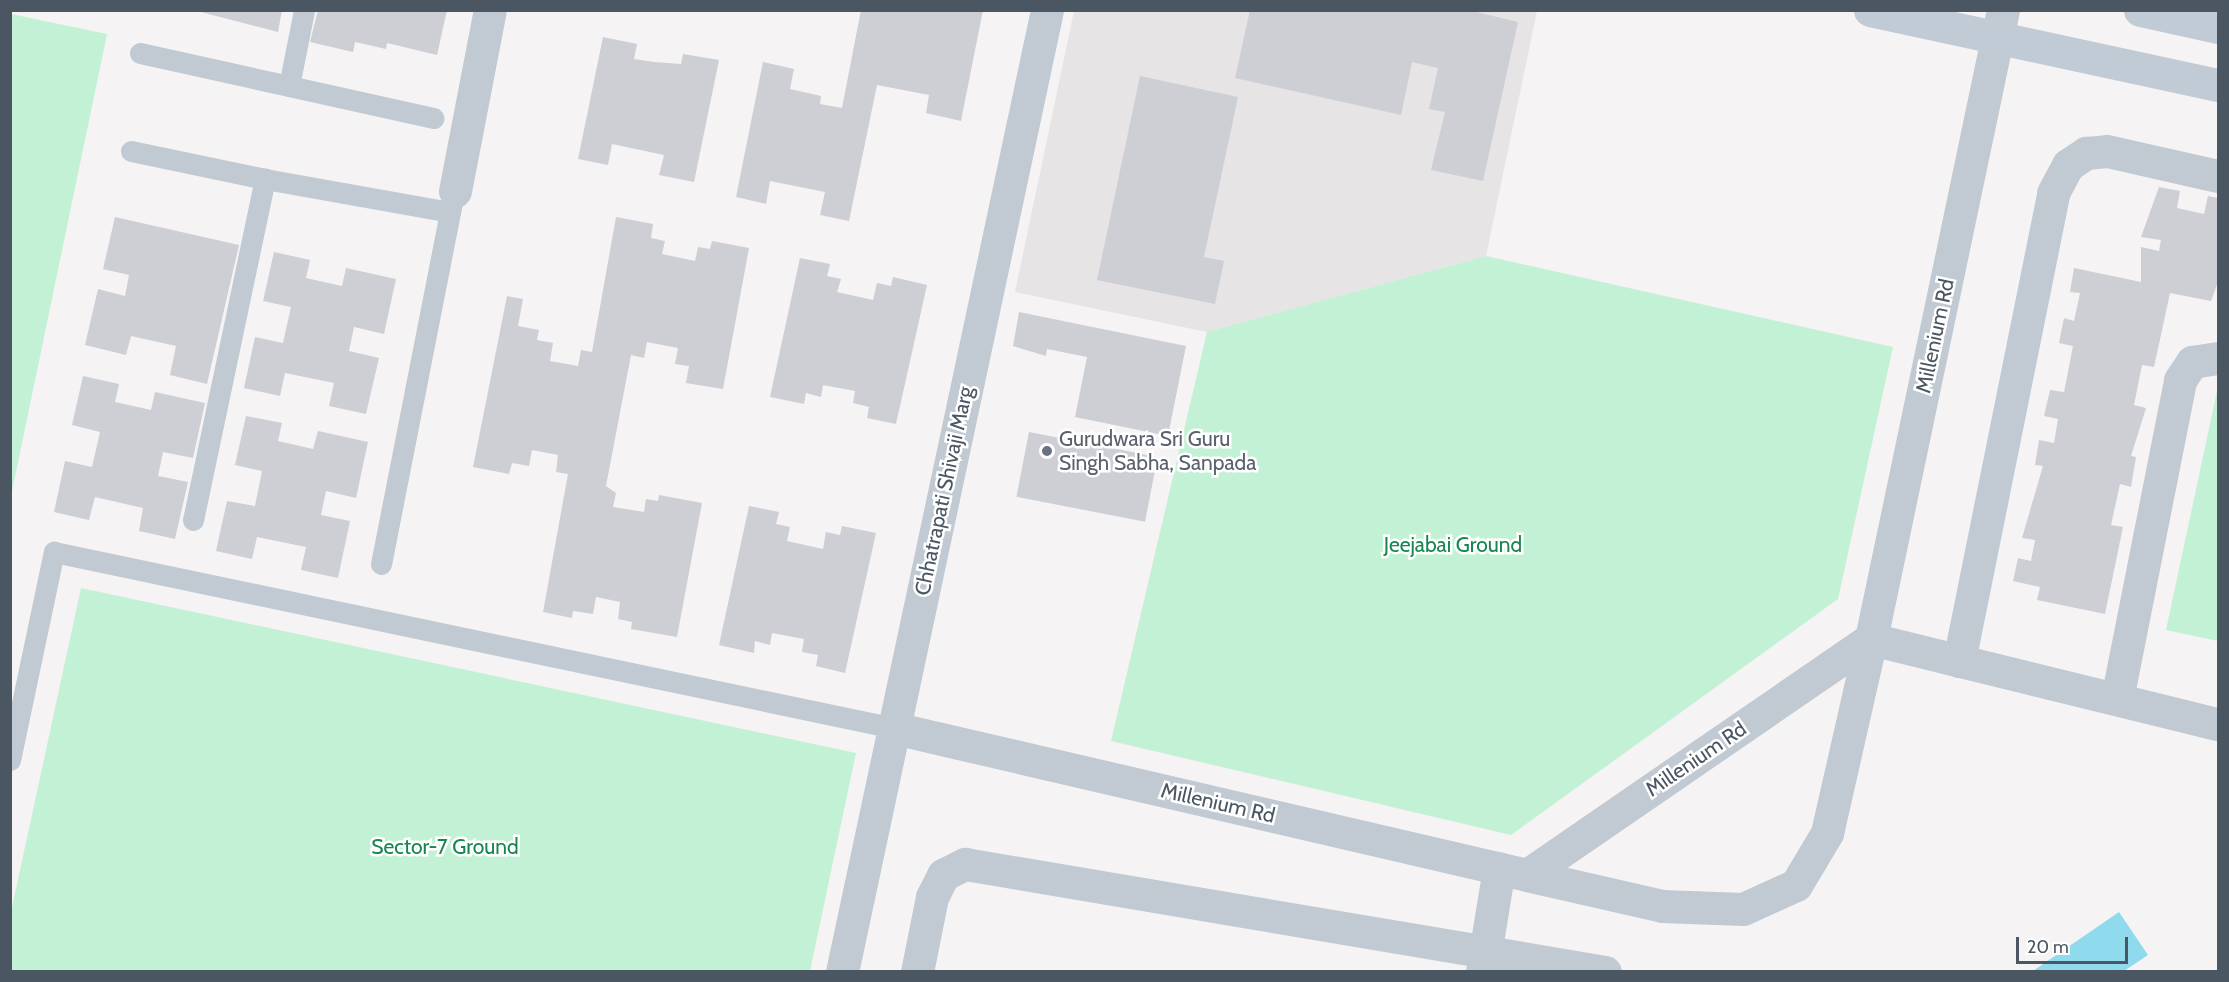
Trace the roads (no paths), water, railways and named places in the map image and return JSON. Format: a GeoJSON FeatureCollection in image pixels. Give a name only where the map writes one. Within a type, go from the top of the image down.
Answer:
{"type":"FeatureCollection","features":[{"type":"Feature","properties":{"kind":"main road"},"geometry":{"type":"LineString","coordinates":[[1870,10],[2000,24],[2218,85]]}},
{"type":"Feature","properties":{"kind":"main road"},"geometry":{"type":"LineString","coordinates":[[2140,10],[2218,27]]}},
{"type":"Feature","properties":{"kind":"street"},"geometry":{"type":"LineString","coordinates":[[453,202],[490,10]]}},
{"type":"Feature","properties":{"kind":"street","name":"Chhatrapati Shivaji Marg"},"geometry":{"type":"LineString","coordinates":[[842,972],[1047,10]]}},
{"type":"Feature","properties":{"kind":"street","name":"Millenium Rd"},"geometry":{"type":"LineString","coordinates":[[894,728],[1513,872],[1871,639],[2000,24]]}},
{"type":"Feature","properties":{"kind":"street"},"geometry":{"type":"LineString","coordinates":[[1959,661],[2053,193],[2068,165],[2086,153],[2107,151],[2218,176]]}},
{"type":"Feature","properties":{"kind":"street"},"geometry":{"type":"LineString","coordinates":[[2117,699],[2180,380],[2192,362],[2218,358]]}},
{"type":"Feature","properties":{"kind":"street"},"geometry":{"type":"LineString","coordinates":[[1483,962],[1513,872],[1662,906],[1743,909],[1796,885],[1827,833],[1871,639],[2218,724]]}},
{"type":"Feature","properties":{"kind":"street"},"geometry":{"type":"LineString","coordinates":[[917,972],[932,897],[943,875],[965,864],[1483,962],[1605,972]]}},
{"type":"Feature","properties":{"kind":"lane"},"geometry":{"type":"LineString","coordinates":[[289,86],[304,10]]}},
{"type":"Feature","properties":{"kind":"lane"},"geometry":{"type":"LineString","coordinates":[[141,53],[433,118]]}},
{"type":"Feature","properties":{"kind":"lane"},"geometry":{"type":"LineString","coordinates":[[131,151],[265,179],[453,202],[381,564]]}},
{"type":"Feature","properties":{"kind":"lane"},"geometry":{"type":"LineString","coordinates":[[193,520],[265,179]]}},
{"type":"Feature","properties":{"kind":"lane"},"geometry":{"type":"LineString","coordinates":[[10,760],[54,552],[894,728]]}},
{"type":"Feature","properties":{"kind":"water"},"geometry":{"type":"Polygon","coordinates":[[[2119,912],[2148,955],[2124,971],[2033,971],[2119,912]]]}},
{"type":"Feature","properties":{"kind":"place","name":"Gurudwara Sri Guru Singh Sabha, Sanpada"},"geometry":{"type":"Point","coordinates":[1047,451]}},
{"type":"Feature","properties":{"kind":"park label","name":"Jeejabai Ground"},"geometry":{"type":"Point","coordinates":[1453,545]}},
{"type":"Feature","properties":{"kind":"park label","name":"Sector-7 Ground"},"geometry":{"type":"Point","coordinates":[445,847]}}]}
